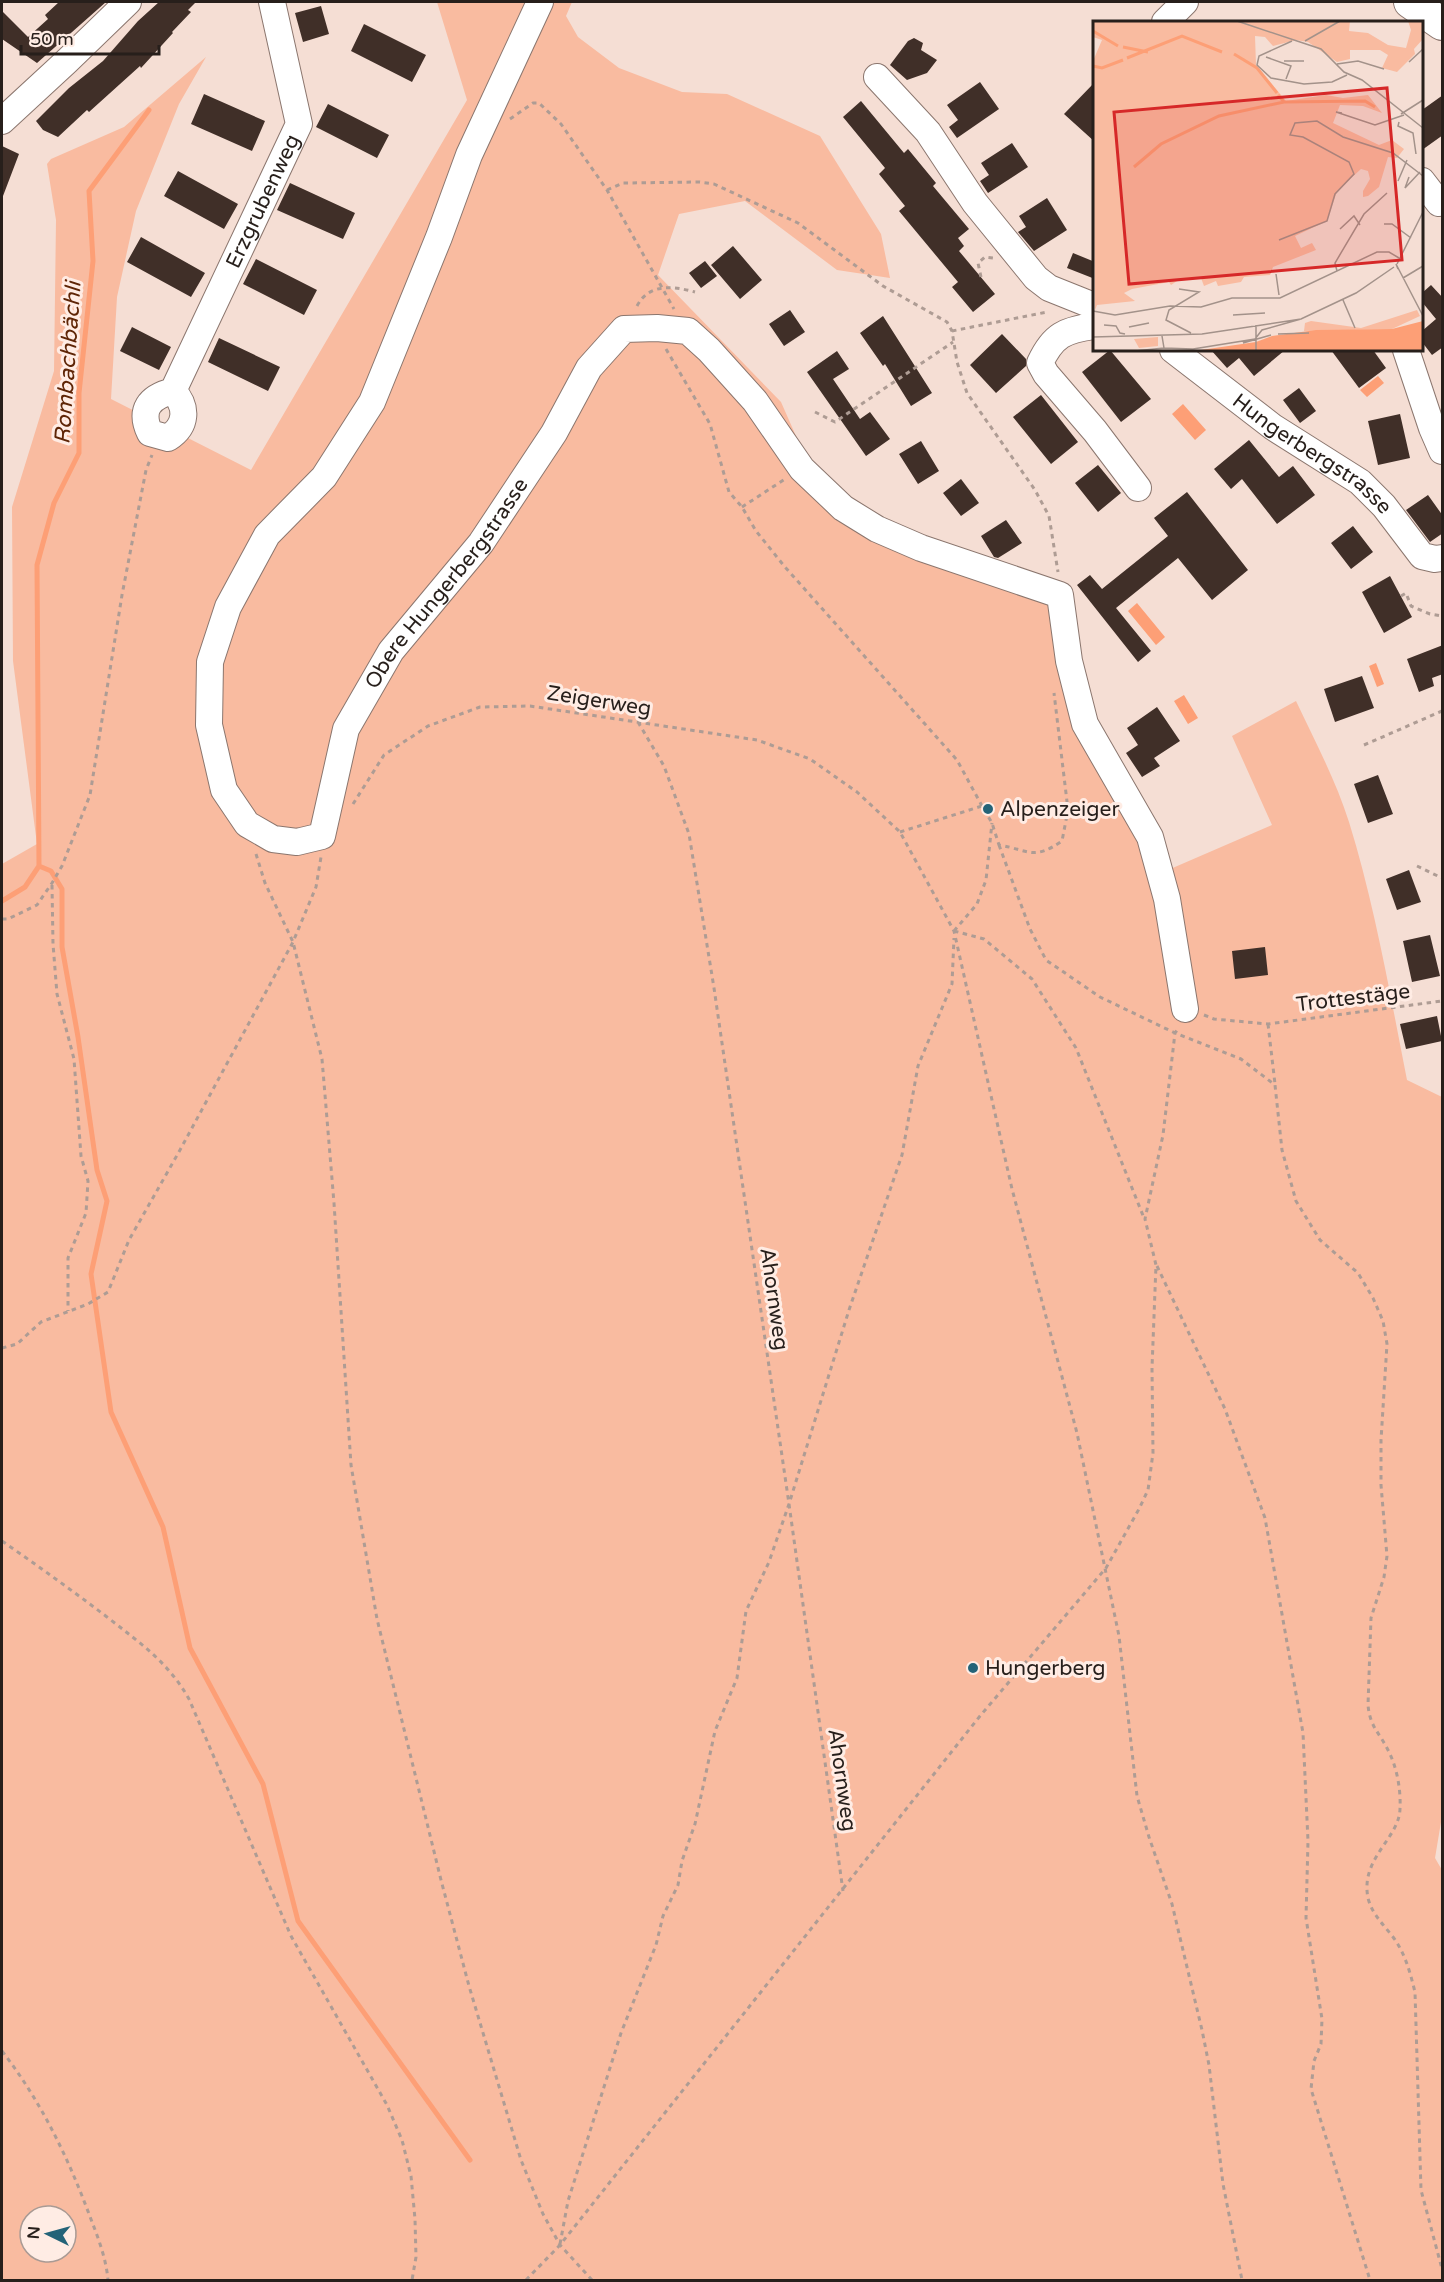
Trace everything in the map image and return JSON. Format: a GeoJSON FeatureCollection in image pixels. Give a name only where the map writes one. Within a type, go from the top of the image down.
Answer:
{"type":"FeatureCollection","features":[{"type":"Feature","properties":{"kind":"street"},"geometry":{"type":"LineString","coordinates":[[2,120],[67,62],[128,2]]}},
{"type":"Feature","properties":{"kind":"street","name":"Erzgrubenweg"},"geometry":{"type":"LineString","coordinates":[[160,437],[168,438],[184,422],[182,406],[173,391],[299,124],[272,2]]}},
{"type":"Feature","properties":{"kind":"street"},"geometry":{"type":"LineString","coordinates":[[322,836],[297,842],[273,838],[247,824],[224,790],[209,725],[210,662],[228,607],[267,535],[324,477],[372,402],[439,237],[469,155],[540,2]]}},
{"type":"Feature","properties":{"kind":"street"},"geometry":{"type":"LineString","coordinates":[[1166,21],[1185,2]]}},
{"type":"Feature","properties":{"kind":"street"},"geometry":{"type":"LineString","coordinates":[[877,77],[928,132],[975,203],[1036,278],[1049,288],[1093,305]]}},
{"type":"Feature","properties":{"kind":"street"},"geometry":{"type":"LineString","coordinates":[[1423,182],[1439,203]]}},
{"type":"Feature","properties":{"kind":"street"},"geometry":{"type":"LineString","coordinates":[[1093,326],[1080,328],[1054,339],[1040,363],[1046,374],[1095,431],[1138,488]]}},
{"type":"Feature","properties":{"kind":"street"},"geometry":{"type":"LineString","coordinates":[[624,329],[657,328],[688,331],[710,350],[755,401],[802,469],[843,508],[877,529],[921,548],[1060,595],[1070,661],[1084,724],[1150,837],[1167,898],[1185,1009]]}},
{"type":"Feature","properties":{"kind":"street","name":"Obere Hungerbergstrasse"},"geometry":{"type":"LineString","coordinates":[[322,836],[346,729],[391,651],[481,543],[554,432],[589,368],[624,329]]}},
{"type":"Feature","properties":{"kind":"street","name":"Hungerbergstrasse"},"geometry":{"type":"LineString","coordinates":[[1174,351],[1273,427],[1360,482],[1384,506],[1422,556],[1435,560],[1443,558]]}},
{"type":"Feature","properties":{"kind":"street"},"geometry":{"type":"LineString","coordinates":[[1406,351],[1432,428],[1443,452]]}},
{"type":"Feature","properties":{"kind":"path"},"geometry":{"type":"LineString","coordinates":[[519,112],[533,103],[539,103],[561,123],[607,190],[649,263],[660,288]]}},
{"type":"Feature","properties":{"kind":"path"},"geometry":{"type":"LineString","coordinates":[[607,190],[622,183],[700,182],[714,184],[798,223],[883,286],[946,322],[952,331],[967,393],[1028,480],[1049,516],[1060,595]]}},
{"type":"Feature","properties":{"kind":"path"},"geometry":{"type":"LineString","coordinates":[[624,329],[643,295],[660,288],[678,287],[695,292]]}},
{"type":"Feature","properties":{"kind":"path"},"geometry":{"type":"LineString","coordinates":[[952,331],[1047,312]]}},
{"type":"Feature","properties":{"kind":"path"},"geometry":{"type":"LineString","coordinates":[[657,328],[662,342],[710,424],[729,492],[756,531],[785,567],[957,760],[992,823],[1030,929],[1046,960],[1100,997],[1175,1033],[1241,1059],[1275,1085]]}},
{"type":"Feature","properties":{"kind":"path"},"geometry":{"type":"LineString","coordinates":[[815,412],[835,422],[953,342]]}},
{"type":"Feature","properties":{"kind":"path"},"geometry":{"type":"LineString","coordinates":[[2,919],[8,920],[37,905],[62,866],[90,795],[122,595],[146,470],[160,437]]}},
{"type":"Feature","properties":{"kind":"path"},"geometry":{"type":"LineString","coordinates":[[741,507],[802,469]]}},
{"type":"Feature","properties":{"kind":"path"},"geometry":{"type":"LineString","coordinates":[[1401,596],[1406,593],[1411,606],[1430,614],[1443,616]]}},
{"type":"Feature","properties":{"kind":"path"},"geometry":{"type":"LineString","coordinates":[[999,845],[1036,854],[1050,850],[1062,841],[1068,810],[1053,696],[1059,668],[1070,661]]}},
{"type":"Feature","properties":{"kind":"path","name":"Zeigerweg"},"geometry":{"type":"LineString","coordinates":[[351,806],[384,755],[428,726],[480,708],[530,706],[757,740],[810,759],[857,792],[900,832],[954,931]]}},
{"type":"Feature","properties":{"kind":"path"},"geometry":{"type":"LineString","coordinates":[[1364,745],[1443,711]]}},
{"type":"Feature","properties":{"kind":"path","name":"Ahornweg"},"geometry":{"type":"LineString","coordinates":[[638,722],[664,766],[689,834],[789,1504],[843,1891]]}},
{"type":"Feature","properties":{"kind":"path"},"geometry":{"type":"LineString","coordinates":[[900,832],[982,806]]}},
{"type":"Feature","properties":{"kind":"path"},"geometry":{"type":"LineString","coordinates":[[560,2245],[571,2191],[621,2033],[656,1945],[663,1916],[678,1885],[682,1861],[695,1824],[715,1731],[737,1678],[746,1611],[769,1562],[789,1504],[849,1310],[902,1155],[918,1066],[952,984],[954,931],[976,904],[986,880],[992,823]]}},
{"type":"Feature","properties":{"kind":"path"},"geometry":{"type":"LineString","coordinates":[[247,824],[265,883],[293,942],[322,1059],[351,1465],[377,1619],[469,1986],[521,2160],[543,2214],[560,2245],[592,2280]]}},
{"type":"Feature","properties":{"kind":"path"},"geometry":{"type":"LineString","coordinates":[[2,1348],[17,1344],[41,1322],[88,1304],[108,1292],[129,1240],[293,942],[316,887],[321,864],[322,836]]}},
{"type":"Feature","properties":{"kind":"path"},"geometry":{"type":"LineString","coordinates":[[1417,866],[1443,878]]}},
{"type":"Feature","properties":{"kind":"path"},"geometry":{"type":"LineString","coordinates":[[53,882],[53,944],[57,994],[74,1059],[81,1156],[88,1181],[86,1213],[68,1258],[68,1311]]}},
{"type":"Feature","properties":{"kind":"path"},"geometry":{"type":"LineString","coordinates":[[954,931],[984,939],[1032,979],[1076,1048],[1145,1220],[1156,1265],[1225,1409],[1265,1518],[1303,1733],[1308,1841],[1306,1918],[1322,2019],[1322,2044],[1314,2061],[1311,2089],[1370,2280]]}},
{"type":"Feature","properties":{"kind":"path"},"geometry":{"type":"LineString","coordinates":[[954,931],[1012,1189],[1077,1433],[1106,1568],[1119,1636],[1137,1796],[1172,1904],[1202,2030],[1209,2065],[1223,2184],[1242,2280]]}},
{"type":"Feature","properties":{"kind":"path","name":"Trottestäge"},"geometry":{"type":"LineString","coordinates":[[1185,1009],[1214,1019],[1268,1024],[1443,1001]]}},
{"type":"Feature","properties":{"kind":"path"},"geometry":{"type":"LineString","coordinates":[[1268,1024],[1282,1150],[1296,1201],[1320,1240],[1358,1273],[1383,1321],[1387,1344],[1381,1440],[1381,1485],[1387,1556],[1384,1577],[1371,1618],[1368,1705],[1369,1719],[1389,1751],[1399,1783],[1400,1811],[1395,1827],[1377,1852],[1367,1879],[1368,1898],[1376,1917],[1393,1937],[1407,1962],[1415,1992],[1421,2190],[1443,2269]]}},
{"type":"Feature","properties":{"kind":"path"},"geometry":{"type":"LineString","coordinates":[[1145,1220],[1163,1135],[1175,1033]]}},
{"type":"Feature","properties":{"kind":"path"},"geometry":{"type":"LineString","coordinates":[[526,2280],[560,2245],[980,1716],[1106,1568],[1148,1491],[1152,1473],[1156,1265]]}},
{"type":"Feature","properties":{"kind":"path"},"geometry":{"type":"LineString","coordinates":[[2,1541],[63,1583],[162,1661],[178,1679],[189,1699],[291,1936],[387,2106],[402,2140],[411,2176],[415,2220],[416,2257],[412,2280]]}},
{"type":"Feature","properties":{"kind":"path"},"geometry":{"type":"LineString","coordinates":[[2,2051],[20,2074],[72,2168],[102,2248],[108,2280]]}},
{"type":"Feature","properties":{"kind":"shaded area"},"geometry":{"type":"Polygon","coordinates":[[[437,2],[572,2],[566,16],[578,37],[619,68],[682,92],[727,94],[820,136],[881,234],[890,278],[837,270],[745,201],[679,214],[658,275],[781,402],[818,486],[843,508],[1060,595],[1069,661],[1168,870],[1272,825],[1232,736],[1296,701],[1332,776],[1349,822],[1367,886],[1407,1080],[1442,1097],[1442,1816],[1435,1858],[1442,1870],[1442,2280],[2,2280],[2,864],[37,844],[13,661],[12,507],[54,371],[56,220],[47,164],[51,159],[124,127],[206,57],[179,104],[136,211],[117,297],[111,399],[251,470],[467,100],[437,2]]]}},
{"type":"Feature","properties":{"kind":"shaded area"},"geometry":{"type":"Polygon","coordinates":[[[1378,376],[1384,383],[1367,397],[1360,390],[1378,376]]]}},
{"type":"Feature","properties":{"kind":"shaded area"},"geometry":{"type":"Polygon","coordinates":[[[1183,404],[1206,430],[1195,440],[1172,414],[1183,404]]]}},
{"type":"Feature","properties":{"kind":"shaded area"},"geometry":{"type":"Polygon","coordinates":[[[1137,603],[1165,637],[1156,645],[1128,611],[1137,603]]]}},
{"type":"Feature","properties":{"kind":"shaded area"},"geometry":{"type":"Polygon","coordinates":[[[1376,663],[1384,684],[1377,687],[1369,666],[1376,663]]]}},
{"type":"Feature","properties":{"kind":"shaded area"},"geometry":{"type":"Polygon","coordinates":[[[1184,695],[1198,718],[1188,724],[1174,701],[1184,695]]]}},
{"type":"Feature","properties":{"kind":"building"},"geometry":{"type":"Polygon","coordinates":[[[59,2],[106,2],[37,63],[2,39],[2,11],[28,37],[48,19],[45,15],[59,2]]]}},
{"type":"Feature","properties":{"kind":"building"},"geometry":{"type":"Polygon","coordinates":[[[159,2],[196,2],[188,10],[191,12],[141,68],[140,66],[89,112],[87,110],[58,137],[43,130],[36,121],[69,88],[103,61],[138,21],[159,2]]]}},
{"type":"Feature","properties":{"kind":"building"},"geometry":{"type":"Polygon","coordinates":[[[321,6],[329,34],[303,42],[295,13],[321,6]]]}},
{"type":"Feature","properties":{"kind":"building"},"geometry":{"type":"Polygon","coordinates":[[[364,24],[426,55],[412,82],[351,51],[364,24]]]}},
{"type":"Feature","properties":{"kind":"building"},"geometry":{"type":"Polygon","coordinates":[[[914,38],[923,43],[921,50],[937,60],[927,73],[907,80],[890,65],[908,41],[914,38]]]}},
{"type":"Feature","properties":{"kind":"building"},"geometry":{"type":"Polygon","coordinates":[[[980,82],[999,109],[957,138],[949,127],[958,120],[947,105],[980,82]]]}},
{"type":"Feature","properties":{"kind":"building"},"geometry":{"type":"Polygon","coordinates":[[[1093,84],[1093,140],[1064,114],[1093,84]]]}},
{"type":"Feature","properties":{"kind":"building"},"geometry":{"type":"Polygon","coordinates":[[[204,94],[265,121],[252,151],[191,124],[204,94]]]}},
{"type":"Feature","properties":{"kind":"building"},"geometry":{"type":"Polygon","coordinates":[[[1443,95],[1443,135],[1423,149],[1423,109],[1443,95]]]}},
{"type":"Feature","properties":{"kind":"building"},"geometry":{"type":"Polygon","coordinates":[[[861,101],[904,153],[908,149],[936,183],[933,186],[969,229],[958,238],[964,246],[959,251],[995,294],[973,312],[952,287],[958,282],[899,211],[905,206],[879,174],[885,168],[843,117],[861,101]]]}},
{"type":"Feature","properties":{"kind":"building"},"geometry":{"type":"Polygon","coordinates":[[[328,104],[389,135],[377,158],[316,127],[328,104]]]}},
{"type":"Feature","properties":{"kind":"building"},"geometry":{"type":"Polygon","coordinates":[[[1012,143],[1028,167],[988,193],[980,181],[989,175],[981,163],[1012,143]]]}},
{"type":"Feature","properties":{"kind":"building"},"geometry":{"type":"Polygon","coordinates":[[[2,146],[19,154],[3,196],[2,195],[2,146]]]}},
{"type":"Feature","properties":{"kind":"building"},"geometry":{"type":"Polygon","coordinates":[[[178,171],[238,204],[224,229],[164,196],[178,171]]]}},
{"type":"Feature","properties":{"kind":"building"},"geometry":{"type":"Polygon","coordinates":[[[290,183],[355,213],[343,239],[277,210],[290,183]]]}},
{"type":"Feature","properties":{"kind":"building"},"geometry":{"type":"Polygon","coordinates":[[[1047,198],[1067,230],[1034,251],[1018,232],[1026,227],[1019,216],[1047,198]]]}},
{"type":"Feature","properties":{"kind":"building"},"geometry":{"type":"Polygon","coordinates":[[[141,237],[205,273],[191,297],[127,262],[141,237]]]}},
{"type":"Feature","properties":{"kind":"building"},"geometry":{"type":"Polygon","coordinates":[[[733,246],[762,280],[740,299],[711,265],[733,246]]]}},
{"type":"Feature","properties":{"kind":"building"},"geometry":{"type":"Polygon","coordinates":[[[1073,253],[1093,261],[1093,278],[1067,268],[1073,253]]]}},
{"type":"Feature","properties":{"kind":"building"},"geometry":{"type":"Polygon","coordinates":[[[256,259],[317,290],[304,315],[243,284],[256,259]]]}},
{"type":"Feature","properties":{"kind":"building"},"geometry":{"type":"Polygon","coordinates":[[[705,261],[717,276],[701,288],[689,273],[705,261]]]}},
{"type":"Feature","properties":{"kind":"building"},"geometry":{"type":"Polygon","coordinates":[[[1431,285],[1443,298],[1443,347],[1432,355],[1423,343],[1423,330],[1436,319],[1423,303],[1423,292],[1431,285]]]}},
{"type":"Feature","properties":{"kind":"building"},"geometry":{"type":"Polygon","coordinates":[[[790,310],[805,332],[784,346],[769,324],[790,310]]]}},
{"type":"Feature","properties":{"kind":"building"},"geometry":{"type":"Polygon","coordinates":[[[883,316],[932,393],[911,406],[885,364],[883,366],[860,333],[883,316]]]}},
{"type":"Feature","properties":{"kind":"building"},"geometry":{"type":"Polygon","coordinates":[[[132,327],[171,347],[159,370],[120,351],[132,327]]]}},
{"type":"Feature","properties":{"kind":"building"},"geometry":{"type":"Polygon","coordinates":[[[1002,334],[1026,359],[1026,366],[996,393],[970,365],[1002,334]]]}},
{"type":"Feature","properties":{"kind":"building"},"geometry":{"type":"Polygon","coordinates":[[[219,338],[280,367],[268,391],[208,362],[219,338]]]}},
{"type":"Feature","properties":{"kind":"building"},"geometry":{"type":"Polygon","coordinates":[[[837,351],[849,369],[833,379],[860,419],[870,412],[890,439],[866,456],[807,372],[837,351]]]}},
{"type":"Feature","properties":{"kind":"building"},"geometry":{"type":"Polygon","coordinates":[[[1111,351],[1151,399],[1121,422],[1082,372],[1111,351]]]}},
{"type":"Feature","properties":{"kind":"building"},"geometry":{"type":"Polygon","coordinates":[[[1212,351],[1284,351],[1254,376],[1239,358],[1227,368],[1212,351]]]}},
{"type":"Feature","properties":{"kind":"building"},"geometry":{"type":"Polygon","coordinates":[[[1332,351],[1374,351],[1386,368],[1359,388],[1332,351]]]}},
{"type":"Feature","properties":{"kind":"building"},"geometry":{"type":"Polygon","coordinates":[[[1299,388],[1316,411],[1300,423],[1283,400],[1299,388]]]}},
{"type":"Feature","properties":{"kind":"building"},"geometry":{"type":"Polygon","coordinates":[[[1041,395],[1078,442],[1051,464],[1013,417],[1041,395]]]}},
{"type":"Feature","properties":{"kind":"building"},"geometry":{"type":"Polygon","coordinates":[[[1400,414],[1410,458],[1378,465],[1368,421],[1400,414]]]}},
{"type":"Feature","properties":{"kind":"building"},"geometry":{"type":"Polygon","coordinates":[[[1249,440],[1279,477],[1293,466],[1315,495],[1277,524],[1242,479],[1231,489],[1214,469],[1249,440]]]}},
{"type":"Feature","properties":{"kind":"building"},"geometry":{"type":"Polygon","coordinates":[[[921,441],[939,471],[918,484],[899,454],[921,441]]]}},
{"type":"Feature","properties":{"kind":"building"},"geometry":{"type":"Polygon","coordinates":[[[1098,465],[1121,493],[1098,512],[1075,483],[1098,465]]]}},
{"type":"Feature","properties":{"kind":"building"},"geometry":{"type":"Polygon","coordinates":[[[961,479],[979,503],[961,516],[943,493],[961,479]]]}},
{"type":"Feature","properties":{"kind":"building"},"geometry":{"type":"Polygon","coordinates":[[[1187,492],[1248,570],[1212,600],[1178,558],[1116,608],[1151,651],[1138,662],[1077,585],[1090,575],[1102,589],[1168,536],[1154,518],[1187,492]]]}},
{"type":"Feature","properties":{"kind":"building"},"geometry":{"type":"Polygon","coordinates":[[[1428,495],[1443,516],[1443,533],[1430,542],[1406,510],[1428,495]]]}},
{"type":"Feature","properties":{"kind":"building"},"geometry":{"type":"Polygon","coordinates":[[[1006,520],[1022,543],[998,558],[994,557],[981,536],[1006,520]]]}},
{"type":"Feature","properties":{"kind":"building"},"geometry":{"type":"Polygon","coordinates":[[[1353,526],[1373,552],[1351,569],[1331,543],[1353,526]]]}},
{"type":"Feature","properties":{"kind":"building"},"geometry":{"type":"Polygon","coordinates":[[[1390,576],[1412,617],[1384,633],[1362,592],[1390,576]]]}},
{"type":"Feature","properties":{"kind":"building"},"geometry":{"type":"Polygon","coordinates":[[[1443,645],[1443,674],[1432,678],[1434,686],[1419,692],[1407,659],[1443,645]]]}},
{"type":"Feature","properties":{"kind":"building"},"geometry":{"type":"Polygon","coordinates":[[[1362,676],[1374,708],[1335,722],[1324,689],[1362,676]]]}},
{"type":"Feature","properties":{"kind":"building"},"geometry":{"type":"Polygon","coordinates":[[[1157,707],[1180,741],[1154,758],[1160,766],[1142,777],[1126,753],[1138,745],[1127,728],[1157,707]]]}},
{"type":"Feature","properties":{"kind":"building"},"geometry":{"type":"Polygon","coordinates":[[[1378,775],[1393,814],[1368,823],[1354,784],[1378,775]]]}},
{"type":"Feature","properties":{"kind":"building"},"geometry":{"type":"Polygon","coordinates":[[[1409,870],[1421,902],[1397,910],[1386,879],[1409,870]]]}},
{"type":"Feature","properties":{"kind":"building"},"geometry":{"type":"Polygon","coordinates":[[[1430,935],[1440,976],[1412,982],[1403,941],[1430,935]]]}},
{"type":"Feature","properties":{"kind":"building"},"geometry":{"type":"Polygon","coordinates":[[[1265,947],[1268,975],[1235,979],[1232,951],[1265,947]]]}},
{"type":"Feature","properties":{"kind":"building"},"geometry":{"type":"Polygon","coordinates":[[[1437,1016],[1442,1041],[1406,1049],[1400,1024],[1437,1016]]]}},
{"type":"Feature","properties":{"kind":"waterway","name":"Rombachbächli"},"geometry":{"type":"LineString","coordinates":[[2,901],[25,887],[39,866],[37,565],[54,503],[79,453],[79,393],[93,261],[89,191],[149,110]]}},
{"type":"Feature","properties":{"kind":"waterway"},"geometry":{"type":"LineString","coordinates":[[39,866],[51,871],[62,889],[62,947],[78,1037],[97,1170],[107,1201],[91,1274],[111,1412],[163,1527],[190,1648],[263,1784],[298,1921],[470,2160]]}},
{"type":"Feature","properties":{"kind":"place","name":"Alpenzeiger"},"geometry":{"type":"Point","coordinates":[988,809]}},
{"type":"Feature","properties":{"kind":"place","name":"Hungerberg"},"geometry":{"type":"Point","coordinates":[973,1668]}}]}
